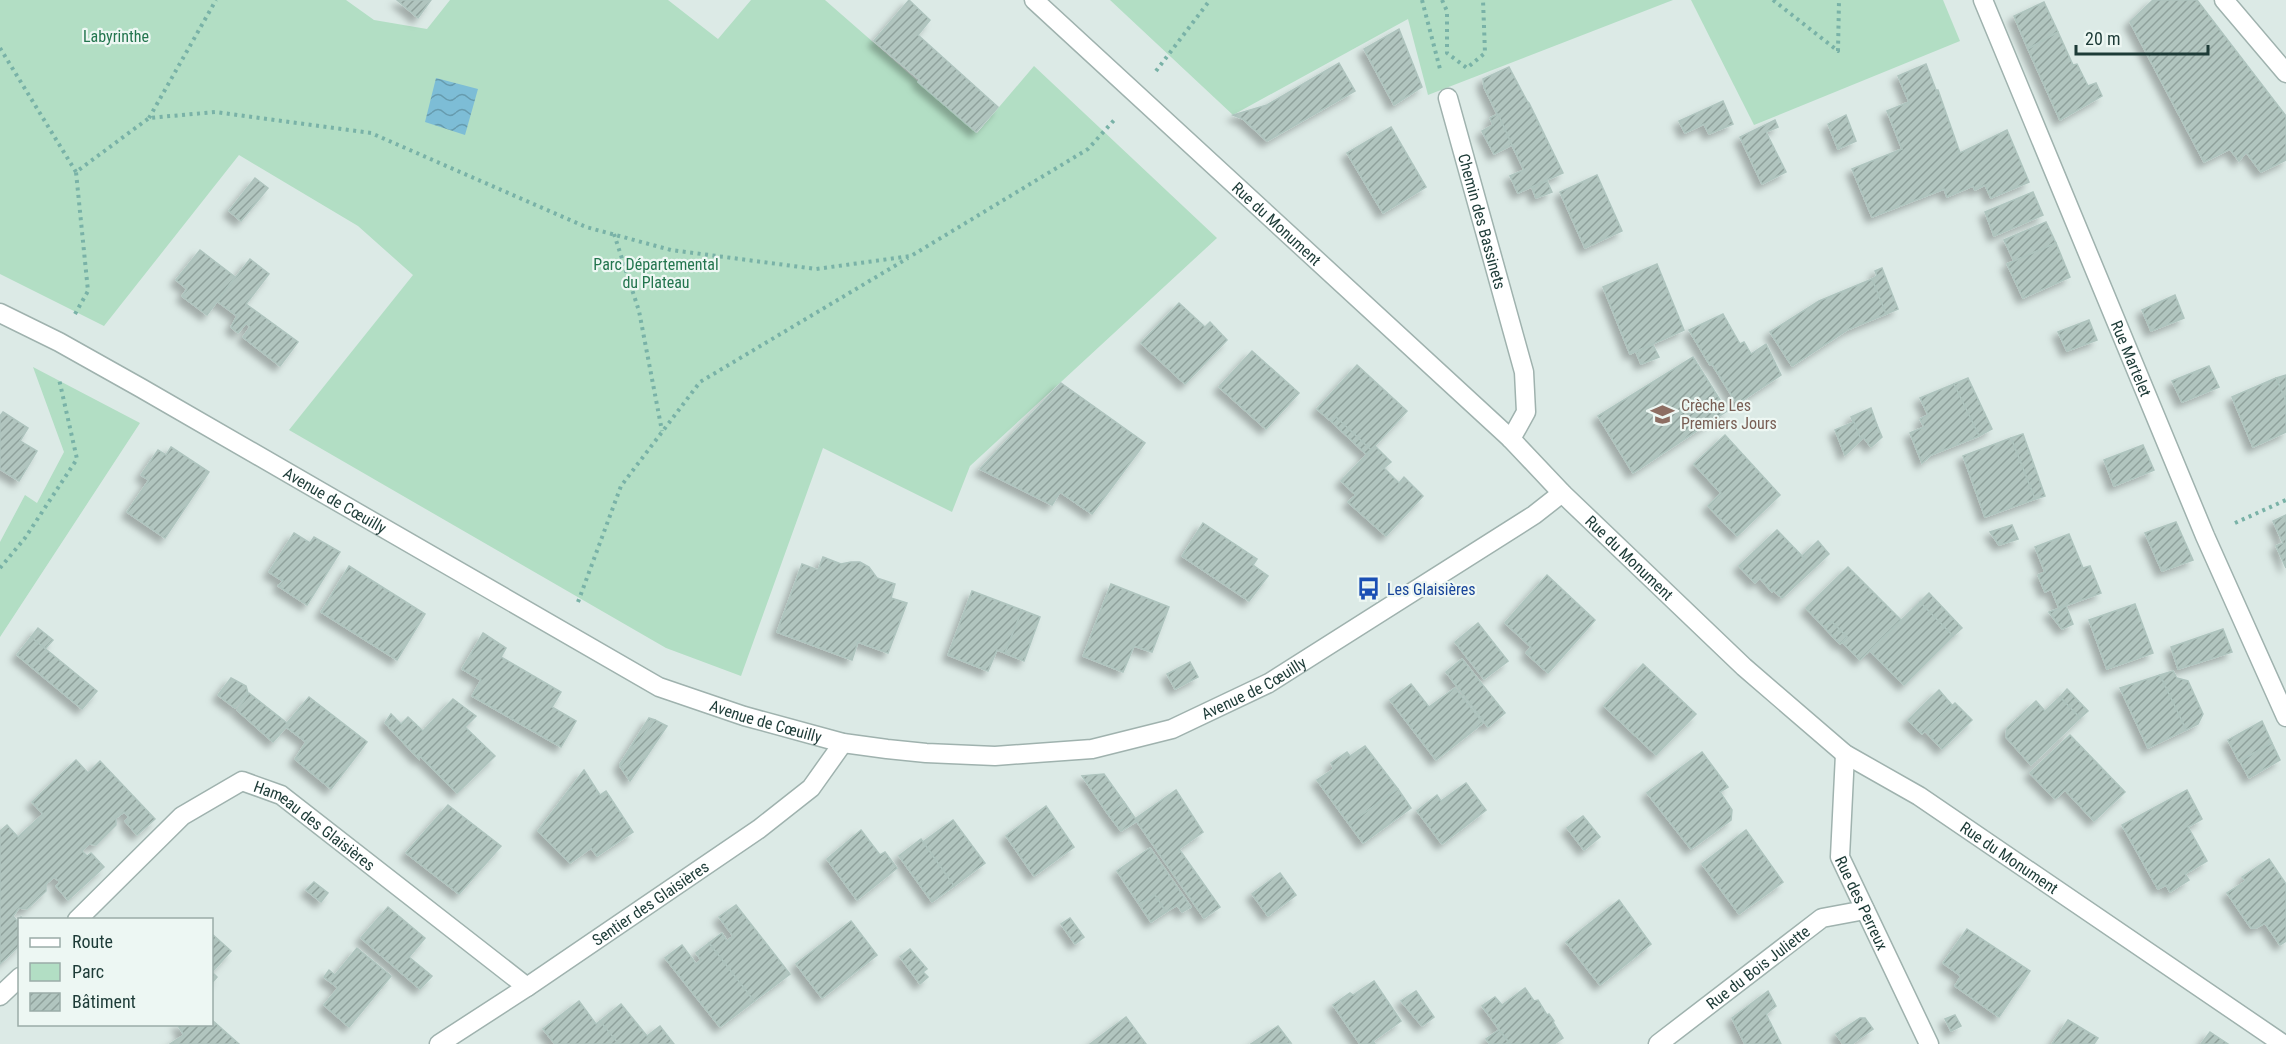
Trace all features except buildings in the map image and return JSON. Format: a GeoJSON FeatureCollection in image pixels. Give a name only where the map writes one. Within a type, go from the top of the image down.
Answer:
{"type":"FeatureCollection","features":[{"type":"Feature","properties":{"kind":"street","name":"Rue du Monument"},"geometry":{"type":"LineString","coordinates":[[1034,0],[1511,439],[1562,493],[1744,667],[1845,754],[1919,796],[2283,1044]]}},
{"type":"Feature","properties":{"kind":"street","name":"Rue Martelet"},"geometry":{"type":"LineString","coordinates":[[1983,0],[2205,536],[2286,717]]}},
{"type":"Feature","properties":{"kind":"street"},"geometry":{"type":"LineString","coordinates":[[2224,0],[2286,73]]}},
{"type":"Feature","properties":{"kind":"street","name":"Chemin des Bassinets"},"geometry":{"type":"LineString","coordinates":[[1448,98],[1524,372],[1526,411],[1511,439]]}},
{"type":"Feature","properties":{"kind":"street","name":"Avenue de Cœuilly"},"geometry":{"type":"LineString","coordinates":[[0,313],[59,342],[130,382],[659,687],[744,716],[843,742],[926,753],[995,756],[1092,749],[1172,729],[1269,683],[1534,514],[1562,493]]}},
{"type":"Feature","properties":{"kind":"street","name":"Sentier des Glaisières"},"geometry":{"type":"LineString","coordinates":[[439,1044],[528,987],[759,829],[811,788],[843,742]]}},
{"type":"Feature","properties":{"kind":"street","name":"Rue des Perreux"},"geometry":{"type":"LineString","coordinates":[[1845,754],[1840,857],[1929,1044]]}},
{"type":"Feature","properties":{"kind":"street","name":"Hameau des Glaisières"},"geometry":{"type":"LineString","coordinates":[[79,918],[182,816],[242,781],[281,795],[528,987]]}},
{"type":"Feature","properties":{"kind":"street","name":"Rue du Bois Juliette"},"geometry":{"type":"LineString","coordinates":[[1658,1044],[1822,918],[1865,910]]}},
{"type":"Feature","properties":{"kind":"street"},"geometry":{"type":"LineString","coordinates":[[0,996],[18,979]]}},
{"type":"Feature","properties":{"kind":"path"},"geometry":{"type":"LineString","coordinates":[[76,172],[149,118],[215,0]]}},
{"type":"Feature","properties":{"kind":"path"},"geometry":{"type":"LineString","coordinates":[[567,632],[621,486],[700,382],[1088,149],[1137,95],[1210,0]]}},
{"type":"Feature","properties":{"kind":"path"},"geometry":{"type":"LineString","coordinates":[[1422,0],[1448,98]]}},
{"type":"Feature","properties":{"kind":"path"},"geometry":{"type":"LineString","coordinates":[[1442,0],[1447,11],[1447,53],[1467,68],[1485,53],[1483,0]]}},
{"type":"Feature","properties":{"kind":"path"},"geometry":{"type":"LineString","coordinates":[[1773,0],[1838,51],[1839,0]]}},
{"type":"Feature","properties":{"kind":"path"},"geometry":{"type":"LineString","coordinates":[[0,48],[76,172],[88,291],[74,315]]}},
{"type":"Feature","properties":{"kind":"path"},"geometry":{"type":"LineString","coordinates":[[149,118],[215,112],[371,133],[586,227],[671,250],[816,269],[911,256]]}},
{"type":"Feature","properties":{"kind":"path"},"geometry":{"type":"LineString","coordinates":[[614,234],[639,311],[662,432]]}},
{"type":"Feature","properties":{"kind":"path"},"geometry":{"type":"LineString","coordinates":[[0,568],[25,538],[77,459],[58,374]]}},
{"type":"Feature","properties":{"kind":"path"},"geometry":{"type":"LineString","coordinates":[[2233,524],[2286,500]]}},
{"type":"Feature","properties":{"kind":"green space","name":"Parc Départemental du Plateau"},"geometry":{"type":"Polygon","coordinates":[[[0,0],[346,0],[374,20],[427,29],[450,0],[668,0],[718,39],[751,0],[825,0],[977,133],[1034,66],[1217,238],[970,466],[952,512],[823,448],[741,676],[666,648],[289,430],[413,275],[358,226],[239,155],[104,326],[0,274],[0,0]]]}},
{"type":"Feature","properties":{"kind":"green space"},"geometry":{"type":"Polygon","coordinates":[[[1110,0],[1673,0],[1428,95],[1408,19],[1233,115],[1110,0]]]}},
{"type":"Feature","properties":{"kind":"green space"},"geometry":{"type":"Polygon","coordinates":[[[1691,0],[1943,0],[1960,41],[1754,125],[1691,0]]]}},
{"type":"Feature","properties":{"kind":"green space"},"geometry":{"type":"Polygon","coordinates":[[[33,367],[140,423],[0,637],[0,542],[25,495],[37,503],[64,452],[33,367]]]}},
{"type":"Feature","properties":{"kind":"water"},"geometry":{"type":"Polygon","coordinates":[[[436,78],[478,89],[465,135],[425,122],[436,78]]]}},
{"type":"Feature","properties":{"kind":"place","name":"Crèche Les Premiers Jours"},"geometry":{"type":"Point","coordinates":[1663,414]}},
{"type":"Feature","properties":{"kind":"place","name":"Les Glaisières"},"geometry":{"type":"Point","coordinates":[1369,589]}},
{"type":"Feature","properties":{"kind":"park label","name":"Labyrinthe"},"geometry":{"type":"Point","coordinates":[116,36]}}]}
